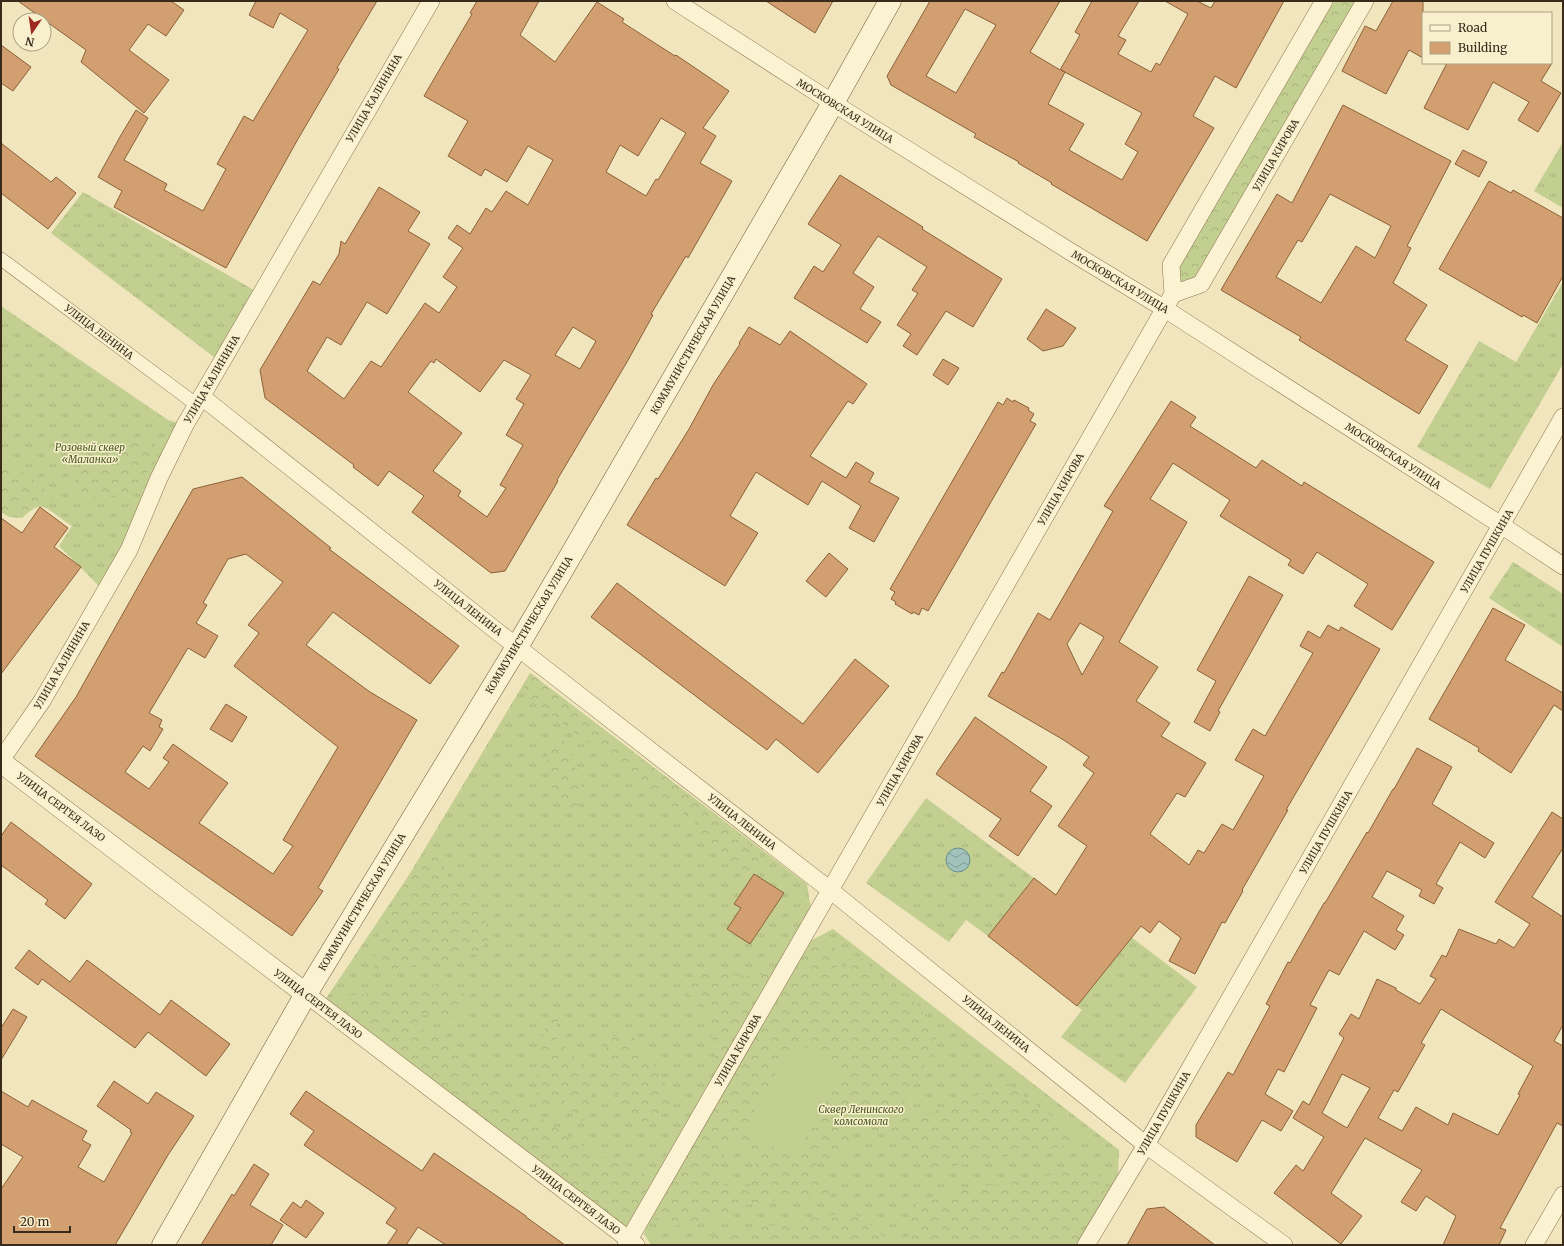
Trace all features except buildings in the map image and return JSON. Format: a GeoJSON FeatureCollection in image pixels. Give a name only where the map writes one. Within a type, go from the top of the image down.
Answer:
{"type":"FeatureCollection","features":[{"type":"Feature","properties":{"kind":"main road","name":"КОММУНИСТИЧЕСКАЯ УЛИЦА"},"geometry":{"type":"LineString","coordinates":[[163,1245],[306,994],[517,647],[833,103],[890,1]]}},
{"type":"Feature","properties":{"kind":"street","name":"УЛИЦА КАЛИНИНА"},"geometry":{"type":"LineString","coordinates":[[1,761],[42,701],[129,550],[159,478],[185,425],[431,1]]}},
{"type":"Feature","properties":{"kind":"street","name":"МОСКОВСКАЯ УЛИЦА"},"geometry":{"type":"LineString","coordinates":[[675,1],[833,103],[1070,252],[1165,309],[1563,566]]}},
{"type":"Feature","properties":{"kind":"street"},"geometry":{"type":"LineString","coordinates":[[1173,294],[1171,265],[1324,1]]}},
{"type":"Feature","properties":{"kind":"street","name":"УЛИЦА КИРОВА"},"geometry":{"type":"LineString","coordinates":[[630,1243],[830,890],[1173,294],[1201,284],[1365,1]]}},
{"type":"Feature","properties":{"kind":"street","name":"УЛИЦА ЛЕНИНА"},"geometry":{"type":"LineString","coordinates":[[1,259],[200,401],[830,890],[1146,1145],[1284,1245]]}},
{"type":"Feature","properties":{"kind":"street","name":"УЛИЦА ПУШКИНА"},"geometry":{"type":"LineString","coordinates":[[1086,1245],[1146,1145],[1563,417]]}},
{"type":"Feature","properties":{"kind":"street","name":"УЛИЦА СЕРГЕЯ ЛАЗО"},"geometry":{"type":"LineString","coordinates":[[1,761],[630,1243]]}},
{"type":"Feature","properties":{"kind":"street"},"geometry":{"type":"LineString","coordinates":[[1534,1245],[1563,1195]]}},
{"type":"Feature","properties":{"kind":"green space"},"geometry":{"type":"Polygon","coordinates":[[[1324,1],[1365,1],[1201,284],[1173,294],[1171,265],[1324,1]]]}},
{"type":"Feature","properties":{"kind":"green space"},"geometry":{"type":"Polygon","coordinates":[[[1563,142],[1563,208],[1534,191],[1563,142]]]}},
{"type":"Feature","properties":{"kind":"green space"},"geometry":{"type":"Polygon","coordinates":[[[83,192],[261,294],[222,363],[51,233],[83,192]]]}},
{"type":"Feature","properties":{"kind":"green space"},"geometry":{"type":"Polygon","coordinates":[[[1563,282],[1563,364],[1490,489],[1417,447],[1479,341],[1516,362],[1563,282]]]}},
{"type":"Feature","properties":{"kind":"green space","name":"Розовый сквер «Маланка»"},"geometry":{"type":"Polygon","coordinates":[[[1,306],[168,420],[185,425],[104,591],[59,546],[72,526],[1,476],[1,306]]]}},
{"type":"Feature","properties":{"kind":"green space"},"geometry":{"type":"Polygon","coordinates":[[[124,438],[156,439],[156,461],[132,493],[89,499],[78,492],[73,485],[76,476],[109,445],[124,438]]]}},
{"type":"Feature","properties":{"kind":"green space"},"geometry":{"type":"Polygon","coordinates":[[[1,457],[43,487],[53,498],[47,508],[36,508],[22,518],[9,517],[1,512],[1,457]]]}},
{"type":"Feature","properties":{"kind":"green space"},"geometry":{"type":"Polygon","coordinates":[[[1513,562],[1563,594],[1563,647],[1489,598],[1513,562]]]}},
{"type":"Feature","properties":{"kind":"green space"},"geometry":{"type":"Polygon","coordinates":[[[530,673],[807,884],[813,921],[629,1240],[321,1006],[409,875],[530,673]]]}},
{"type":"Feature","properties":{"kind":"green space"},"geometry":{"type":"Polygon","coordinates":[[[530,673],[721,819],[761,855],[758,869],[745,874],[716,852],[694,821],[644,786],[531,699],[524,687],[530,673]]]}},
{"type":"Feature","properties":{"kind":"green space"},"geometry":{"type":"Polygon","coordinates":[[[563,738],[577,771],[581,785],[581,792],[576,807],[563,810],[550,782],[547,759],[550,742],[563,738]]]}},
{"type":"Feature","properties":{"kind":"green space"},"geometry":{"type":"Polygon","coordinates":[[[926,798],[1034,878],[988,936],[966,920],[949,942],[866,883],[926,798]]]}},
{"type":"Feature","properties":{"kind":"green space"},"geometry":{"type":"Polygon","coordinates":[[[438,852],[446,871],[450,888],[471,890],[482,912],[490,937],[478,954],[459,955],[449,960],[390,969],[383,974],[376,971],[373,961],[379,947],[379,934],[409,875],[425,854],[438,852]]]}},
{"type":"Feature","properties":{"kind":"green space","name":"Сквер Ленинского комсомола"},"geometry":{"type":"Polygon","coordinates":[[[833,929],[1119,1150],[1118,1174],[1076,1245],[651,1245],[644,1234],[651,1213],[812,940],[833,929]]]}},
{"type":"Feature","properties":{"kind":"green space"},"geometry":{"type":"Polygon","coordinates":[[[1131,937],[1197,987],[1125,1083],[1061,1037],[1082,1010],[1077,1006],[1131,937]]]}},
{"type":"Feature","properties":{"kind":"green space"},"geometry":{"type":"Polygon","coordinates":[[[812,940],[835,947],[838,958],[836,971],[837,983],[850,955],[860,957],[919,1006],[938,1035],[928,1059],[899,1112],[926,1115],[1008,1084],[1080,1137],[1076,1144],[927,1171],[889,1137],[853,1123],[842,1128],[850,1138],[848,1147],[837,1159],[817,1160],[815,1168],[824,1179],[835,1188],[833,1194],[783,1199],[747,1205],[732,1212],[686,1225],[661,1227],[651,1213],[812,940]],[[794,1041],[794,1158],[844,1070],[794,1041]],[[730,1145],[717,1169],[721,1184],[736,1188],[750,1186],[759,1171],[742,1145],[730,1145]]]}},
{"type":"Feature","properties":{"kind":"green space"},"geometry":{"type":"Polygon","coordinates":[[[784,971],[728,1069],[714,1055],[710,1011],[696,999],[687,994],[685,984],[692,978],[699,975],[713,973],[749,976],[784,971]]]}},
{"type":"Feature","properties":{"kind":"green space"},"geometry":{"type":"Polygon","coordinates":[[[441,984],[463,991],[465,1008],[449,1017],[422,1015],[415,1026],[455,1043],[504,1093],[595,1154],[636,1168],[653,1186],[627,1229],[335,1006],[347,996],[441,984]]]}},
{"type":"Feature","properties":{"kind":"green space"},"geometry":{"type":"Polygon","coordinates":[[[552,1014],[558,1019],[556,1028],[557,1041],[576,1059],[581,1066],[590,1089],[591,1099],[587,1117],[578,1124],[571,1110],[569,1097],[559,1108],[549,1111],[537,1101],[538,1068],[542,1042],[544,1031],[552,1014]]]}},
{"type":"Feature","properties":{"kind":"green space"},"geometry":{"type":"Polygon","coordinates":[[[619,1032],[633,1037],[665,1082],[670,1105],[656,1122],[632,1120],[603,1072],[608,1043],[619,1032]]]}},
{"type":"Feature","properties":{"kind":"green space"},"geometry":{"type":"Polygon","coordinates":[[[794,1041],[844,1069],[794,1158],[744,1130],[794,1041]]]}},
{"type":"Feature","properties":{"kind":"green space"},"geometry":{"type":"Polygon","coordinates":[[[1095,1167],[1106,1195],[1076,1245],[909,1245],[908,1220],[918,1202],[957,1191],[1095,1167]]]}},
{"type":"Feature","properties":{"kind":"green space"},"geometry":{"type":"Polygon","coordinates":[[[850,1212],[863,1218],[890,1242],[890,1245],[659,1245],[850,1212]]]}},
{"type":"Feature","properties":{"kind":"water"},"geometry":{"type":"Polygon","coordinates":[[[958,848],[963,849],[969,855],[969,865],[963,871],[958,872],[953,871],[947,865],[946,860],[947,855],[953,849],[958,848]]]}}]}
